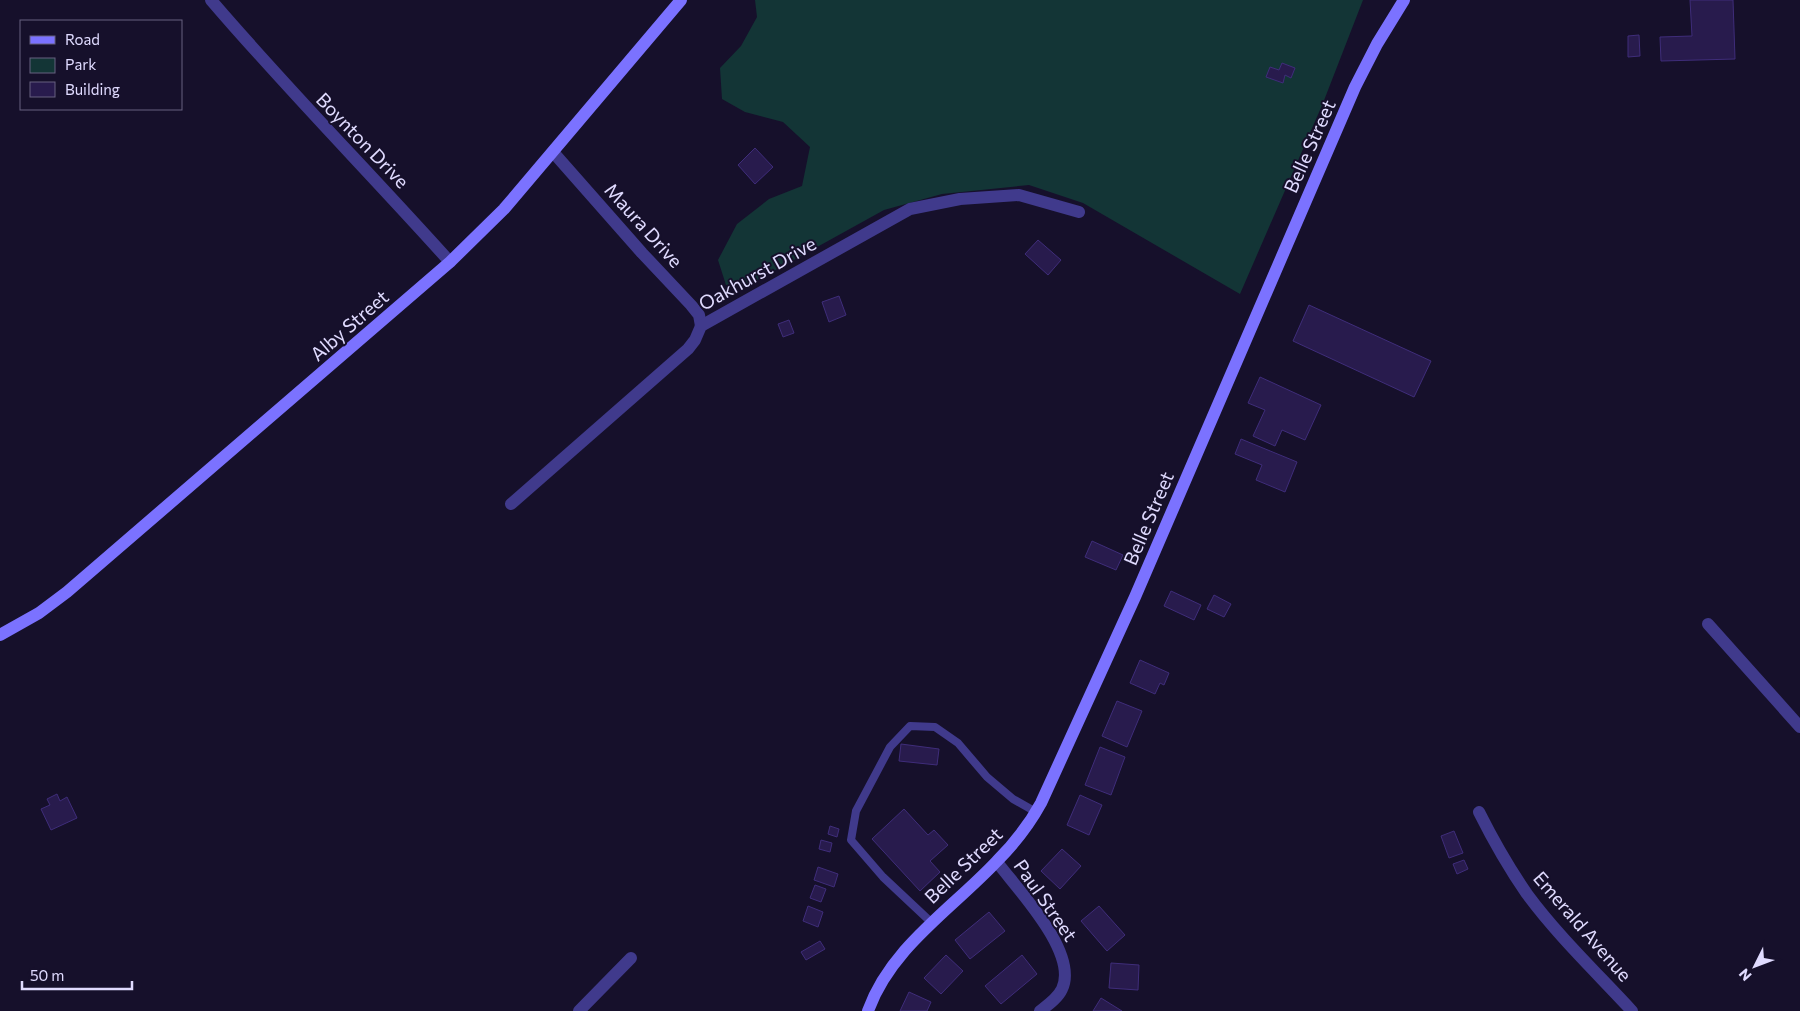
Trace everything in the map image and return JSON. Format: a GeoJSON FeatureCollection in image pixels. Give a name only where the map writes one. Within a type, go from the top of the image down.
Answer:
{"type":"FeatureCollection","features":[{"type":"Feature","properties":{"kind":"street","name":"Boynton Drive"},"geometry":{"type":"LineString","coordinates":[[211,0],[311,113],[401,207],[450,262]]}},
{"type":"Feature","properties":{"kind":"street","name":"Alby Street"},"geometry":{"type":"LineString","coordinates":[[0,635],[39,613],[67,592],[450,262],[504,209],[681,0]]}},
{"type":"Feature","properties":{"kind":"street","name":"Belle Street"},"geometry":{"type":"LineString","coordinates":[[868,1011],[879,986],[891,968],[932,923],[997,862],[1022,834],[1052,782],[1135,597],[1355,87],[1377,44],[1404,0]]}},
{"type":"Feature","properties":{"kind":"street","name":"Maura Drive"},"geometry":{"type":"LineString","coordinates":[[554,152],[642,253],[691,305],[699,315],[701,326]]}},
{"type":"Feature","properties":{"kind":"street","name":"Oakhurst Drive"},"geometry":{"type":"LineString","coordinates":[[511,504],[688,349],[695,340],[701,326],[910,209],[960,199],[1019,195],[1079,212]]}},
{"type":"Feature","properties":{"kind":"street"},"geometry":{"type":"LineString","coordinates":[[1708,624],[1800,727]]}},
{"type":"Feature","properties":{"kind":"street","name":"Emerald Avenue"},"geometry":{"type":"LineString","coordinates":[[1479,812],[1506,861],[1528,894],[1553,925],[1632,1011]]}},
{"type":"Feature","properties":{"kind":"street","name":"Paul Street"},"geometry":{"type":"LineString","coordinates":[[997,862],[1054,939],[1063,958],[1065,974],[1063,986],[1060,992],[1040,1011]]}},
{"type":"Feature","properties":{"kind":"street"},"geometry":{"type":"LineString","coordinates":[[579,1011],[631,958]]}},
{"type":"Feature","properties":{"kind":"lane"},"geometry":{"type":"LineString","coordinates":[[932,923],[882,877],[851,840],[856,811],[890,746],[910,726],[935,727],[958,743],[987,777],[1013,799],[1036,812]]}},
{"type":"Feature","properties":{"kind":"green space"},"geometry":{"type":"Polygon","coordinates":[[[755,0],[1363,0],[1323,103],[1240,294],[1083,203],[1029,185],[942,194],[884,210],[752,283],[726,285],[718,260],[737,224],[769,199],[802,186],[810,147],[783,122],[745,112],[722,99],[720,68],[741,46],[757,17],[755,0]]]}},
{"type":"Feature","properties":{"kind":"building"},"geometry":{"type":"Polygon","coordinates":[[[1690,0],[1733,0],[1735,59],[1661,61],[1660,37],[1692,36],[1690,0]]]}},
{"type":"Feature","properties":{"kind":"building"},"geometry":{"type":"Polygon","coordinates":[[[1639,35],[1640,56],[1628,57],[1628,36],[1639,35]]]}},
{"type":"Feature","properties":{"kind":"building"},"geometry":{"type":"Polygon","coordinates":[[[1282,63],[1295,68],[1291,78],[1285,75],[1283,83],[1266,77],[1270,67],[1279,70],[1282,63]]]}},
{"type":"Feature","properties":{"kind":"building"},"geometry":{"type":"Polygon","coordinates":[[[755,148],[773,167],[755,184],[738,165],[755,148]]]}},
{"type":"Feature","properties":{"kind":"building"},"geometry":{"type":"Polygon","coordinates":[[[1038,240],[1061,260],[1048,275],[1025,254],[1038,240]]]}},
{"type":"Feature","properties":{"kind":"building"},"geometry":{"type":"Polygon","coordinates":[[[839,296],[846,315],[829,322],[822,302],[839,296]]]}},
{"type":"Feature","properties":{"kind":"building"},"geometry":{"type":"Polygon","coordinates":[[[1309,305],[1431,361],[1414,397],[1293,341],[1309,305]]]}},
{"type":"Feature","properties":{"kind":"building"},"geometry":{"type":"Polygon","coordinates":[[[789,320],[794,333],[783,337],[778,324],[789,320]]]}},
{"type":"Feature","properties":{"kind":"building"},"geometry":{"type":"Polygon","coordinates":[[[1260,377],[1321,405],[1305,440],[1282,430],[1275,446],[1253,436],[1265,410],[1248,403],[1260,377]]]}},
{"type":"Feature","properties":{"kind":"building"},"geometry":{"type":"Polygon","coordinates":[[[1241,439],[1297,462],[1285,492],[1256,480],[1262,465],[1235,454],[1241,439]]]}},
{"type":"Feature","properties":{"kind":"building"},"geometry":{"type":"Polygon","coordinates":[[[1092,541],[1123,555],[1116,570],[1085,557],[1092,541]]]}},
{"type":"Feature","properties":{"kind":"building"},"geometry":{"type":"Polygon","coordinates":[[[1171,591],[1201,605],[1194,620],[1164,606],[1171,591]]]}},
{"type":"Feature","properties":{"kind":"building"},"geometry":{"type":"Polygon","coordinates":[[[1214,595],[1231,604],[1224,617],[1207,609],[1214,595]]]}},
{"type":"Feature","properties":{"kind":"building"},"geometry":{"type":"Polygon","coordinates":[[[1140,660],[1169,673],[1164,685],[1160,683],[1155,694],[1130,683],[1140,660]]]}},
{"type":"Feature","properties":{"kind":"building"},"geometry":{"type":"Polygon","coordinates":[[[1117,701],[1142,711],[1127,747],[1102,736],[1117,701]]]}},
{"type":"Feature","properties":{"kind":"building"},"geometry":{"type":"Polygon","coordinates":[[[901,744],[939,749],[937,765],[899,761],[901,744]]]}},
{"type":"Feature","properties":{"kind":"building"},"geometry":{"type":"Polygon","coordinates":[[[1100,747],[1125,757],[1111,795],[1085,785],[1100,747]]]}},
{"type":"Feature","properties":{"kind":"building"},"geometry":{"type":"Polygon","coordinates":[[[57,794],[60,801],[67,797],[77,818],[51,830],[41,809],[50,805],[47,799],[57,794]]]}},
{"type":"Feature","properties":{"kind":"building"},"geometry":{"type":"Polygon","coordinates":[[[1080,795],[1102,805],[1089,835],[1067,825],[1080,795]]]}},
{"type":"Feature","properties":{"kind":"building"},"geometry":{"type":"Polygon","coordinates":[[[904,809],[928,835],[934,830],[948,845],[930,861],[940,872],[920,891],[872,839],[904,809]]]}},
{"type":"Feature","properties":{"kind":"building"},"geometry":{"type":"Polygon","coordinates":[[[830,826],[839,829],[837,837],[828,834],[830,826]]]}},
{"type":"Feature","properties":{"kind":"building"},"geometry":{"type":"Polygon","coordinates":[[[1454,831],[1463,853],[1449,858],[1441,836],[1454,831]]]}},
{"type":"Feature","properties":{"kind":"building"},"geometry":{"type":"Polygon","coordinates":[[[821,840],[832,843],[830,852],[819,849],[821,840]]]}},
{"type":"Feature","properties":{"kind":"building"},"geometry":{"type":"Polygon","coordinates":[[[1062,849],[1081,866],[1060,889],[1041,871],[1062,849]]]}},
{"type":"Feature","properties":{"kind":"building"},"geometry":{"type":"Polygon","coordinates":[[[1464,860],[1468,869],[1457,874],[1453,864],[1464,860]]]}},
{"type":"Feature","properties":{"kind":"building"},"geometry":{"type":"Polygon","coordinates":[[[818,867],[838,874],[834,887],[814,880],[818,867]]]}},
{"type":"Feature","properties":{"kind":"building"},"geometry":{"type":"Polygon","coordinates":[[[815,885],[826,889],[821,902],[810,898],[815,885]]]}},
{"type":"Feature","properties":{"kind":"building"},"geometry":{"type":"Polygon","coordinates":[[[808,906],[823,912],[818,927],[803,921],[808,906]]]}},
{"type":"Feature","properties":{"kind":"building"},"geometry":{"type":"Polygon","coordinates":[[[1099,906],[1125,935],[1107,951],[1081,921],[1099,906]]]}},
{"type":"Feature","properties":{"kind":"building"},"geometry":{"type":"Polygon","coordinates":[[[989,912],[1005,931],[970,959],[955,940],[989,912]]]}},
{"type":"Feature","properties":{"kind":"building"},"geometry":{"type":"Polygon","coordinates":[[[820,941],[825,949],[806,960],[801,952],[820,941]]]}},
{"type":"Feature","properties":{"kind":"building"},"geometry":{"type":"Polygon","coordinates":[[[946,955],[963,971],[941,994],[924,978],[946,955]]]}},
{"type":"Feature","properties":{"kind":"building"},"geometry":{"type":"Polygon","coordinates":[[[1022,955],[1037,974],[1001,1004],[985,986],[1022,955]]]}},
{"type":"Feature","properties":{"kind":"building"},"geometry":{"type":"Polygon","coordinates":[[[1111,963],[1139,965],[1138,990],[1109,988],[1111,963]]]}},
{"type":"Feature","properties":{"kind":"building"},"geometry":{"type":"Polygon","coordinates":[[[909,992],[931,1002],[927,1011],[900,1011],[909,992]]]}},
{"type":"Feature","properties":{"kind":"building"},"geometry":{"type":"Polygon","coordinates":[[[1101,998],[1122,1011],[1093,1011],[1101,998]]]}}]}
